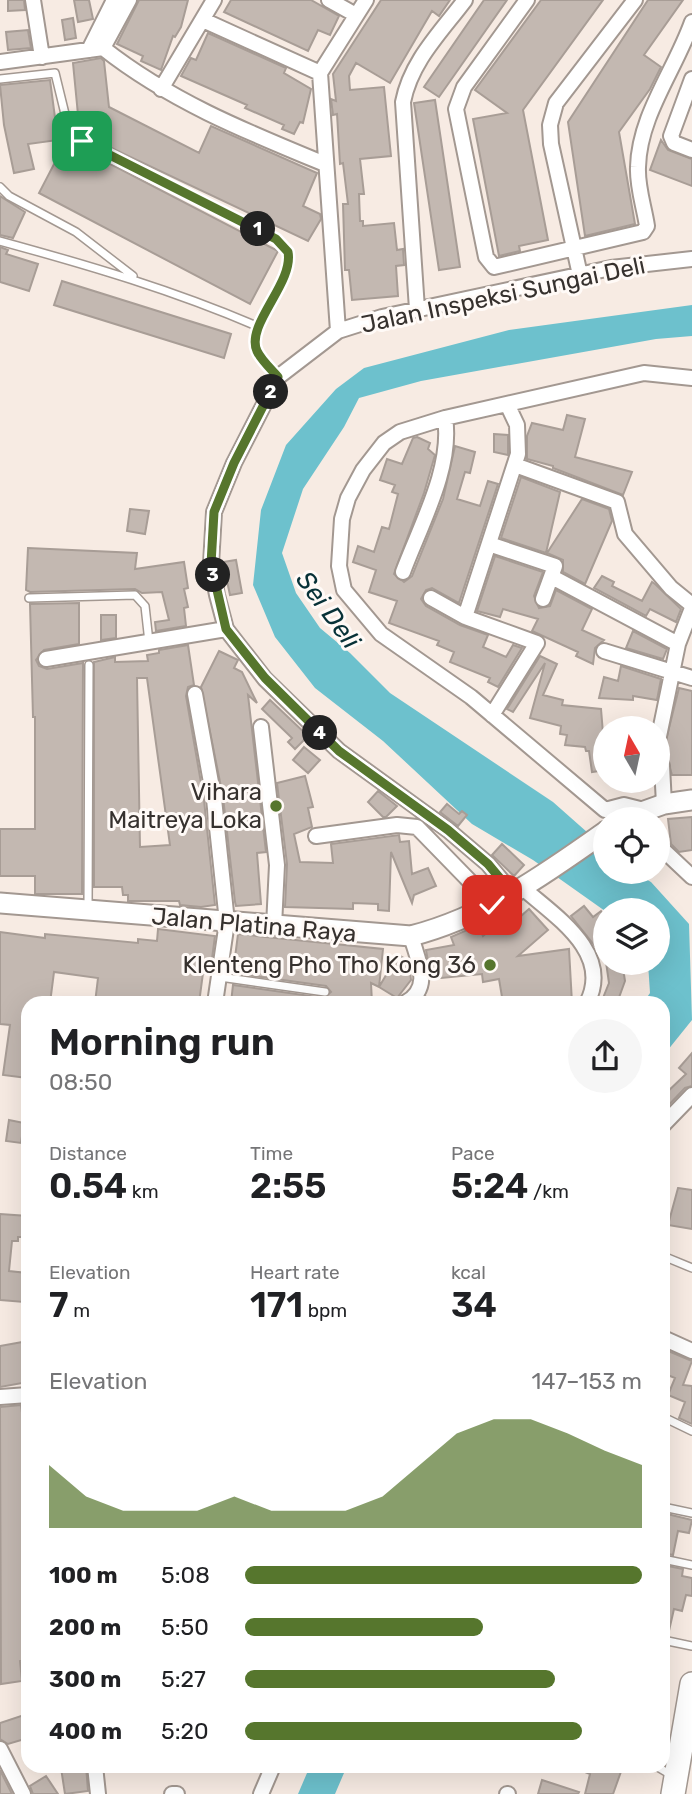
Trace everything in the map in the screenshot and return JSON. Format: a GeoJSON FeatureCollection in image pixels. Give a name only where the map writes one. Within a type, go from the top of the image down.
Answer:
{"type":"FeatureCollection","features":[{"type":"Feature","properties":{"kind":"highway"},"geometry":{"type":"LineString","coordinates":[[683,1786],[692,1684]]}},
{"type":"Feature","properties":{"kind":"main road"},"geometry":{"type":"LineString","coordinates":[[654,807],[692,800]]}},
{"type":"Feature","properties":{"kind":"main road","name":"Jalan Platina Raya"},"geometry":{"type":"LineString","coordinates":[[0,903],[411,936],[455,923],[519,892],[593,840]]}},
{"type":"Feature","properties":{"kind":"street"},"geometry":{"type":"LineString","coordinates":[[33,0],[42,57]]}},
{"type":"Feature","properties":{"kind":"street"},"geometry":{"type":"LineString","coordinates":[[96,49],[114,0]]}},
{"type":"Feature","properties":{"kind":"street"},"geometry":{"type":"LineString","coordinates":[[96,49],[129,0]]}},
{"type":"Feature","properties":{"kind":"street"},"geometry":{"type":"LineString","coordinates":[[161,89],[214,0]]}},
{"type":"Feature","properties":{"kind":"street"},"geometry":{"type":"LineString","coordinates":[[329,0],[356,15]]}},
{"type":"Feature","properties":{"kind":"street"},"geometry":{"type":"LineString","coordinates":[[338,331],[320,73],[366,0]]}},
{"type":"Feature","properties":{"kind":"street"},"geometry":{"type":"LineString","coordinates":[[417,309],[403,102],[408,79],[416,63],[465,0]]}},
{"type":"Feature","properties":{"kind":"street"},"geometry":{"type":"LineString","coordinates":[[527,0],[464,87],[456,109],[488,262],[499,267],[639,235],[645,229],[638,170],[639,149],[648,119],[679,58],[692,22]]}},
{"type":"Feature","properties":{"kind":"street"},"geometry":{"type":"LineString","coordinates":[[580,275],[551,144],[552,114],[561,97],[635,0]]}},
{"type":"Feature","properties":{"kind":"street"},"geometry":{"type":"LineString","coordinates":[[203,20],[320,73]]}},
{"type":"Feature","properties":{"kind":"street"},"geometry":{"type":"LineString","coordinates":[[0,62],[96,49],[161,89],[252,134],[325,164]]}},
{"type":"Feature","properties":{"kind":"street"},"geometry":{"type":"LineString","coordinates":[[692,79],[671,136],[674,143],[692,150]]}},
{"type":"Feature","properties":{"kind":"street","name":"Jalan Inspeksi Sungai Deli"},"geometry":{"type":"LineString","coordinates":[[590,996],[593,978],[584,943],[519,892],[448,830],[339,751],[265,678],[226,629],[211,564],[214,512],[234,463],[278,377],[338,331],[417,309],[580,275],[692,259]]}},
{"type":"Feature","properties":{"kind":"street"},"geometry":{"type":"LineString","coordinates":[[601,807],[492,715],[381,634],[344,590],[339,566],[342,519],[348,498],[363,470],[392,436],[445,418],[644,373],[692,378]]}},
{"type":"Feature","properties":{"kind":"street"},"geometry":{"type":"LineString","coordinates":[[465,617],[515,465],[519,436],[508,405]]}},
{"type":"Feature","properties":{"kind":"street"},"geometry":{"type":"LineString","coordinates":[[403,572],[443,465],[448,435],[445,418]]}},
{"type":"Feature","properties":{"kind":"street"},"geometry":{"type":"LineString","coordinates":[[515,465],[617,502],[625,534],[671,588],[692,607],[678,644],[663,716]]}},
{"type":"Feature","properties":{"kind":"street"},"geometry":{"type":"LineString","coordinates":[[489,544],[556,568],[543,599]]}},
{"type":"Feature","properties":{"kind":"street"},"geometry":{"type":"LineString","coordinates":[[552,577],[678,644]]}},
{"type":"Feature","properties":{"kind":"street"},"geometry":{"type":"LineString","coordinates":[[431,598],[465,617],[537,643],[492,715]]}},
{"type":"Feature","properties":{"kind":"street"},"geometry":{"type":"LineString","coordinates":[[46,659],[226,629]]}},
{"type":"Feature","properties":{"kind":"street"},"geometry":{"type":"LineString","coordinates":[[604,651],[692,678]]}},
{"type":"Feature","properties":{"kind":"street"},"geometry":{"type":"LineString","coordinates":[[195,695],[214,799],[227,922],[216,996]]}},
{"type":"Feature","properties":{"kind":"street"},"geometry":{"type":"LineString","coordinates":[[261,727],[277,865],[274,926]]}},
{"type":"Feature","properties":{"kind":"street"},"geometry":{"type":"LineString","coordinates":[[663,793],[664,804]]}},
{"type":"Feature","properties":{"kind":"street"},"geometry":{"type":"LineString","coordinates":[[316,836],[397,825],[417,827],[492,905]]}},
{"type":"Feature","properties":{"kind":"street"},"geometry":{"type":"LineString","coordinates":[[670,856],[692,877]]}},
{"type":"Feature","properties":{"kind":"street"},"geometry":{"type":"LineString","coordinates":[[411,936],[422,978],[418,996]]}},
{"type":"Feature","properties":{"kind":"street"},"geometry":{"type":"LineString","coordinates":[[670,1118],[692,1096]]}},
{"type":"Feature","properties":{"kind":"street"},"geometry":{"type":"LineString","coordinates":[[670,1341],[692,1351]]}},
{"type":"Feature","properties":{"kind":"street"},"geometry":{"type":"LineString","coordinates":[[0,1398],[21,1399]]}},
{"type":"Feature","properties":{"kind":"street"},"geometry":{"type":"LineString","coordinates":[[0,1749],[23,1794]]}},
{"type":"Feature","properties":{"kind":"street"},"geometry":{"type":"LineString","coordinates":[[96,1773],[98,1794]]}},
{"type":"Feature","properties":{"kind":"street"},"geometry":{"type":"LineString","coordinates":[[261,1794],[270,1773]]}},
{"type":"Feature","properties":{"kind":"lane"},"geometry":{"type":"LineString","coordinates":[[0,79],[55,73],[66,118],[82,141],[285,246],[289,266],[259,327],[257,351],[278,377]]}},
{"type":"Feature","properties":{"kind":"lane"},"geometry":{"type":"LineString","coordinates":[[0,187],[9,196],[76,232],[136,279]]}},
{"type":"Feature","properties":{"kind":"lane"},"geometry":{"type":"LineString","coordinates":[[0,241],[188,296],[259,327]]}},
{"type":"Feature","properties":{"kind":"lane"},"geometry":{"type":"LineString","coordinates":[[29,598],[135,596],[145,606],[149,642]]}},
{"type":"Feature","properties":{"kind":"lane"},"geometry":{"type":"LineString","coordinates":[[88,910],[89,665]]}},
{"type":"Feature","properties":{"kind":"lane"},"geometry":{"type":"LineString","coordinates":[[220,977],[325,992]]}},
{"type":"Feature","properties":{"kind":"lane"},"geometry":{"type":"LineString","coordinates":[[670,1259],[692,1268]]}},
{"type":"Feature","properties":{"kind":"lane"},"geometry":{"type":"LineString","coordinates":[[670,1420],[692,1431]]}},
{"type":"Feature","properties":{"kind":"lane"},"geometry":{"type":"LineString","coordinates":[[670,1508],[692,1513]]}},
{"type":"Feature","properties":{"kind":"lane"},"geometry":{"type":"LineString","coordinates":[[670,1560],[692,1565]]}},
{"type":"Feature","properties":{"kind":"lane"},"geometry":{"type":"LineString","coordinates":[[670,1641],[692,1646]]}},
{"type":"Feature","properties":{"kind":"lane"},"geometry":{"type":"LineString","coordinates":[[665,1773],[683,1786]]}},
{"type":"Feature","properties":{"kind":"water"},"geometry":{"type":"Polygon","coordinates":[[[692,305],[692,336],[656,339],[421,381],[359,398],[344,427],[303,489],[282,553],[296,593],[320,628],[390,693],[553,802],[593,837],[593,884],[653,884],[665,898],[593,898],[593,902],[533,860],[472,824],[383,741],[315,688],[275,637],[253,585],[261,510],[286,445],[336,389],[364,368],[509,330],[692,305]]]}},
{"type":"Feature","properties":{"kind":"water"},"geometry":{"type":"Polygon","coordinates":[[[670,903],[689,924],[692,1020],[670,1047],[670,996],[648,996],[649,975],[670,975],[670,903]]]}},
{"type":"Feature","properties":{"kind":"water"},"geometry":{"type":"Polygon","coordinates":[[[307,1773],[344,1773],[335,1794],[298,1794],[307,1773]]]}},
{"type":"Feature","properties":{"kind":"building"},"geometry":{"type":"Polygon","coordinates":[[[8,0],[24,0],[25,10],[8,11],[8,0]]]}},
{"type":"Feature","properties":{"kind":"building"},"geometry":{"type":"Polygon","coordinates":[[[74,0],[89,0],[93,19],[78,22],[74,0]]]}},
{"type":"Feature","properties":{"kind":"building"},"geometry":{"type":"Polygon","coordinates":[[[139,0],[188,0],[181,27],[175,37],[173,36],[161,70],[141,61],[143,56],[117,44],[139,0]]]}},
{"type":"Feature","properties":{"kind":"building"},"geometry":{"type":"Polygon","coordinates":[[[231,0],[311,0],[339,16],[330,35],[318,30],[308,51],[224,12],[231,0]]]}},
{"type":"Feature","properties":{"kind":"building"},"geometry":{"type":"Polygon","coordinates":[[[381,0],[450,0],[439,16],[432,11],[390,83],[356,63],[349,76],[350,90],[384,87],[391,156],[360,159],[364,194],[359,194],[360,221],[363,221],[363,226],[394,223],[397,250],[403,249],[404,265],[396,266],[398,296],[352,300],[349,270],[345,270],[343,204],[348,204],[343,163],[340,164],[337,114],[333,115],[331,99],[336,101],[333,74],[381,0]]]}},
{"type":"Feature","properties":{"kind":"building"},"geometry":{"type":"Polygon","coordinates":[[[484,0],[507,0],[439,97],[424,87],[484,0]]]}},
{"type":"Feature","properties":{"kind":"building"},"geometry":{"type":"Polygon","coordinates":[[[541,0],[603,0],[523,110],[548,240],[519,246],[520,251],[499,256],[473,119],[507,113],[475,90],[541,0]]]}},
{"type":"Feature","properties":{"kind":"building"},"geometry":{"type":"Polygon","coordinates":[[[648,0],[683,0],[644,55],[661,67],[650,89],[619,132],[635,224],[585,236],[568,122],[648,0]]]}},
{"type":"Feature","properties":{"kind":"building"},"geometry":{"type":"Polygon","coordinates":[[[73,18],[76,38],[65,40],[62,20],[73,18]]]}},
{"type":"Feature","properties":{"kind":"building"},"geometry":{"type":"Polygon","coordinates":[[[28,30],[31,48],[8,50],[6,32],[28,30]]]}},
{"type":"Feature","properties":{"kind":"building"},"geometry":{"type":"Polygon","coordinates":[[[208,33],[286,68],[284,73],[311,89],[303,123],[300,122],[294,134],[282,129],[284,125],[245,108],[247,105],[181,76],[191,58],[196,60],[208,33]]]}},
{"type":"Feature","properties":{"kind":"building"},"geometry":{"type":"Polygon","coordinates":[[[101,58],[104,61],[109,107],[199,153],[211,126],[317,173],[303,206],[320,214],[321,219],[308,241],[86,136],[79,125],[73,63],[101,58]]]}},
{"type":"Feature","properties":{"kind":"building"},"geometry":{"type":"Polygon","coordinates":[[[50,80],[58,140],[28,144],[34,169],[14,173],[4,125],[0,85],[50,80]]]}},
{"type":"Feature","properties":{"kind":"building"},"geometry":{"type":"Polygon","coordinates":[[[435,100],[460,267],[439,270],[414,103],[435,100]]]}},
{"type":"Feature","properties":{"kind":"building"},"geometry":{"type":"Polygon","coordinates":[[[661,140],[668,150],[692,159],[692,186],[650,170],[661,140]]]}},
{"type":"Feature","properties":{"kind":"building"},"geometry":{"type":"Polygon","coordinates":[[[66,141],[278,251],[250,304],[39,193],[66,141]]]}},
{"type":"Feature","properties":{"kind":"building"},"geometry":{"type":"Polygon","coordinates":[[[0,196],[25,212],[13,238],[0,235],[0,196]]]}},
{"type":"Feature","properties":{"kind":"building"},"geometry":{"type":"Polygon","coordinates":[[[0,247],[8,250],[6,254],[38,264],[29,291],[0,282],[0,247]]]}},
{"type":"Feature","properties":{"kind":"building"},"geometry":{"type":"Polygon","coordinates":[[[62,281],[231,334],[224,358],[54,305],[62,281]]]}},
{"type":"Feature","properties":{"kind":"building"},"geometry":{"type":"Polygon","coordinates":[[[567,415],[585,419],[575,457],[632,472],[623,495],[553,466],[527,459],[527,436],[532,423],[563,430],[567,415]]]}},
{"type":"Feature","properties":{"kind":"building"},"geometry":{"type":"Polygon","coordinates":[[[494,434],[508,435],[508,455],[494,452],[494,434]]]}},
{"type":"Feature","properties":{"kind":"building"},"geometry":{"type":"Polygon","coordinates":[[[413,438],[430,443],[428,449],[435,455],[394,574],[404,582],[412,576],[443,499],[455,446],[475,452],[470,473],[465,472],[457,499],[480,506],[488,481],[498,484],[459,603],[432,588],[426,590],[421,599],[426,606],[460,625],[488,635],[483,647],[506,657],[513,645],[522,648],[498,687],[488,682],[490,678],[450,662],[454,652],[437,645],[439,641],[389,623],[397,601],[369,592],[376,570],[353,562],[358,546],[374,552],[382,527],[389,529],[398,494],[392,492],[395,485],[380,480],[387,459],[402,464],[413,438]]]}},
{"type":"Feature","properties":{"kind":"building"},"geometry":{"type":"Polygon","coordinates":[[[521,477],[560,492],[546,553],[501,538],[521,477]]]}},
{"type":"Feature","properties":{"kind":"building"},"geometry":{"type":"Polygon","coordinates":[[[582,499],[609,509],[612,521],[585,584],[563,572],[563,560],[547,553],[582,499]]]}},
{"type":"Feature","properties":{"kind":"building"},"geometry":{"type":"Polygon","coordinates":[[[130,509],[149,511],[145,534],[127,531],[130,509]]]}},
{"type":"Feature","properties":{"kind":"building"},"geometry":{"type":"Polygon","coordinates":[[[28,548],[137,553],[135,569],[184,562],[188,588],[184,589],[188,607],[184,608],[186,626],[156,631],[155,622],[169,620],[162,592],[142,593],[135,589],[30,592],[26,590],[28,548]]]}},
{"type":"Feature","properties":{"kind":"building"},"geometry":{"type":"Polygon","coordinates":[[[495,556],[543,572],[534,596],[539,608],[550,606],[556,590],[592,609],[582,630],[604,640],[595,648],[593,664],[576,656],[578,652],[532,631],[538,619],[503,609],[500,617],[477,611],[495,556]]]}},
{"type":"Feature","properties":{"kind":"building"},"geometry":{"type":"Polygon","coordinates":[[[236,560],[242,593],[230,595],[223,562],[236,560]]]}},
{"type":"Feature","properties":{"kind":"building"},"geometry":{"type":"Polygon","coordinates":[[[602,576],[614,582],[612,586],[642,601],[652,582],[681,609],[676,622],[650,609],[646,616],[594,588],[602,576]]]}},
{"type":"Feature","properties":{"kind":"building"},"geometry":{"type":"Polygon","coordinates":[[[79,603],[79,644],[44,650],[36,660],[39,666],[47,669],[83,663],[82,894],[35,894],[35,876],[0,876],[0,829],[35,829],[35,717],[30,604],[79,603]]]}},
{"type":"Feature","properties":{"kind":"building"},"geometry":{"type":"Polygon","coordinates":[[[101,615],[116,615],[116,638],[101,640],[101,615]]]}},
{"type":"Feature","properties":{"kind":"building"},"geometry":{"type":"Polygon","coordinates":[[[633,631],[667,649],[663,659],[626,648],[633,631]]]}},
{"type":"Feature","properties":{"kind":"building"},"geometry":{"type":"Polygon","coordinates":[[[188,645],[194,685],[188,687],[186,696],[204,800],[215,905],[201,907],[180,905],[179,901],[128,901],[128,895],[123,895],[122,887],[94,887],[94,662],[115,657],[115,662],[148,661],[147,655],[159,653],[159,650],[188,645]],[[137,678],[140,847],[170,845],[147,678],[137,678]]]}},
{"type":"Feature","properties":{"kind":"building"},"geometry":{"type":"Polygon","coordinates":[[[219,651],[238,660],[234,668],[242,672],[257,703],[248,695],[266,852],[257,853],[261,904],[236,906],[235,902],[223,797],[201,687],[219,651]]]}},
{"type":"Feature","properties":{"kind":"building"},"geometry":{"type":"Polygon","coordinates":[[[540,656],[557,664],[543,695],[563,700],[562,705],[601,709],[602,716],[593,716],[593,772],[589,751],[586,751],[585,747],[565,745],[567,735],[560,734],[561,726],[530,718],[545,663],[513,712],[507,709],[540,656]]]}},
{"type":"Feature","properties":{"kind":"building"},"geometry":{"type":"Polygon","coordinates":[[[621,666],[661,679],[657,700],[633,696],[633,700],[599,698],[604,677],[618,681],[621,666]]]}},
{"type":"Feature","properties":{"kind":"building"},"geometry":{"type":"Polygon","coordinates":[[[679,688],[692,691],[692,775],[672,775],[670,724],[679,688]]]}},
{"type":"Feature","properties":{"kind":"building"},"geometry":{"type":"Polygon","coordinates":[[[270,700],[308,736],[295,749],[288,742],[292,738],[262,709],[270,700]]]}},
{"type":"Feature","properties":{"kind":"building"},"geometry":{"type":"Polygon","coordinates":[[[304,747],[320,760],[308,773],[293,760],[304,747]]]}},
{"type":"Feature","properties":{"kind":"building"},"geometry":{"type":"Polygon","coordinates":[[[305,776],[313,807],[308,808],[312,827],[294,834],[300,862],[333,863],[331,844],[399,835],[400,842],[409,841],[412,874],[428,868],[436,886],[414,895],[412,903],[391,852],[389,911],[378,910],[378,904],[353,903],[353,909],[285,907],[287,864],[277,783],[305,776]]]}},
{"type":"Feature","properties":{"kind":"building"},"geometry":{"type":"Polygon","coordinates":[[[378,791],[397,806],[386,817],[368,802],[378,791]]]}},
{"type":"Feature","properties":{"kind":"building"},"geometry":{"type":"Polygon","coordinates":[[[447,804],[459,814],[462,811],[467,815],[458,826],[440,812],[447,804]]]}},
{"type":"Feature","properties":{"kind":"building"},"geometry":{"type":"Polygon","coordinates":[[[692,817],[692,850],[679,852],[671,844],[670,819],[692,817]]]}},
{"type":"Feature","properties":{"kind":"building"},"geometry":{"type":"Polygon","coordinates":[[[502,844],[524,865],[514,876],[492,855],[502,844]]]}},
{"type":"Feature","properties":{"kind":"building"},"geometry":{"type":"Polygon","coordinates":[[[584,906],[593,917],[593,944],[571,916],[584,906]]]}},
{"type":"Feature","properties":{"kind":"building"},"geometry":{"type":"Polygon","coordinates":[[[513,907],[521,916],[529,909],[548,930],[518,956],[569,949],[572,996],[502,996],[499,979],[483,982],[482,974],[431,979],[426,950],[454,945],[451,937],[474,927],[479,927],[483,936],[501,920],[497,915],[513,907]]]}},
{"type":"Feature","properties":{"kind":"building"},"geometry":{"type":"Polygon","coordinates":[[[158,929],[215,936],[210,974],[203,973],[200,996],[96,996],[98,978],[54,972],[51,996],[21,996],[21,1077],[3,1075],[10,1025],[0,1024],[0,932],[45,938],[45,934],[138,943],[138,939],[157,941],[158,929]]]}},
{"type":"Feature","properties":{"kind":"building"},"geometry":{"type":"Polygon","coordinates":[[[238,934],[383,949],[379,987],[371,983],[372,996],[326,996],[331,992],[326,986],[233,973],[238,934]]]}},
{"type":"Feature","properties":{"kind":"building"},"geometry":{"type":"Polygon","coordinates":[[[398,955],[409,961],[411,980],[399,996],[379,987],[398,955]]]}},
{"type":"Feature","properties":{"kind":"building"},"geometry":{"type":"Polygon","coordinates":[[[608,975],[624,975],[625,981],[620,996],[604,996],[609,983],[608,975]]]}},
{"type":"Feature","properties":{"kind":"building"},"geometry":{"type":"Polygon","coordinates":[[[233,985],[310,996],[232,996],[233,985]]]}},
{"type":"Feature","properties":{"kind":"building"},"geometry":{"type":"Polygon","coordinates":[[[692,1053],[692,1086],[685,1088],[670,1104],[670,1089],[686,1074],[679,1068],[692,1053]]]}},
{"type":"Feature","properties":{"kind":"building"},"geometry":{"type":"Polygon","coordinates":[[[9,1120],[21,1122],[21,1143],[6,1141],[9,1120]]]}},
{"type":"Feature","properties":{"kind":"building"},"geometry":{"type":"Polygon","coordinates":[[[678,1188],[692,1190],[692,1229],[670,1225],[678,1188]]]}},
{"type":"Feature","properties":{"kind":"building"},"geometry":{"type":"Polygon","coordinates":[[[0,1214],[21,1216],[21,1237],[18,1237],[18,1241],[12,1241],[9,1271],[21,1272],[21,1302],[0,1300],[0,1214]]]}},
{"type":"Feature","properties":{"kind":"building"},"geometry":{"type":"Polygon","coordinates":[[[21,1342],[21,1383],[0,1387],[0,1346],[21,1342]]]}},
{"type":"Feature","properties":{"kind":"building"},"geometry":{"type":"Polygon","coordinates":[[[670,1352],[692,1361],[683,1385],[692,1386],[692,1424],[679,1418],[685,1402],[670,1396],[675,1378],[670,1376],[670,1352]]]}},
{"type":"Feature","properties":{"kind":"building"},"geometry":{"type":"Polygon","coordinates":[[[21,1405],[21,1681],[1,1684],[0,1407],[21,1405]]]}},
{"type":"Feature","properties":{"kind":"building"},"geometry":{"type":"Polygon","coordinates":[[[670,1515],[692,1520],[689,1533],[678,1531],[673,1555],[670,1554],[670,1515]]]}},
{"type":"Feature","properties":{"kind":"building"},"geometry":{"type":"Polygon","coordinates":[[[670,1566],[683,1569],[682,1576],[692,1578],[692,1596],[686,1595],[682,1611],[674,1609],[670,1626],[670,1566]]]}},
{"type":"Feature","properties":{"kind":"building"},"geometry":{"type":"Polygon","coordinates":[[[21,1716],[21,1740],[8,1744],[0,1739],[0,1723],[21,1716]]]}},
{"type":"Feature","properties":{"kind":"building"},"geometry":{"type":"Polygon","coordinates":[[[0,1770],[12,1794],[0,1794],[0,1770]]]}},
{"type":"Feature","properties":{"kind":"building"},"geometry":{"type":"Polygon","coordinates":[[[62,1773],[87,1773],[88,1791],[65,1794],[62,1773]]]}},
{"type":"Feature","properties":{"kind":"building"},"geometry":{"type":"Polygon","coordinates":[[[588,1773],[620,1773],[613,1794],[585,1794],[590,1774],[588,1773]]]}},
{"type":"Feature","properties":{"kind":"building"},"geometry":{"type":"Polygon","coordinates":[[[46,1776],[58,1794],[33,1794],[30,1786],[46,1776]]]}},
{"type":"Feature","properties":{"kind":"building"},"geometry":{"type":"Polygon","coordinates":[[[542,1780],[579,1792],[538,1794],[542,1780]]]}},
{"type":"Feature","properties":{"kind":"place","name":"Vihara Maitreya Loka"},"geometry":{"type":"Point","coordinates":[276,806]}},
{"type":"Feature","properties":{"kind":"place","name":"Klenteng Pho Tho Kong 36"},"geometry":{"type":"Point","coordinates":[490,965]}},
{"type":"Feature","properties":{"kind":"route"},"geometry":{"type":"LineString","coordinates":[[82,141],[285,246],[289,266],[259,327],[256,342],[257,351],[278,377],[234,463],[214,512],[211,564],[226,629],[265,678],[339,751],[412,801],[488,864],[513,894],[492,905]]}},
{"type":"Feature","properties":{"kind":"water label","name":"Sei Deli"},"geometry":{"type":"Point","coordinates":[328,610]}}]}
